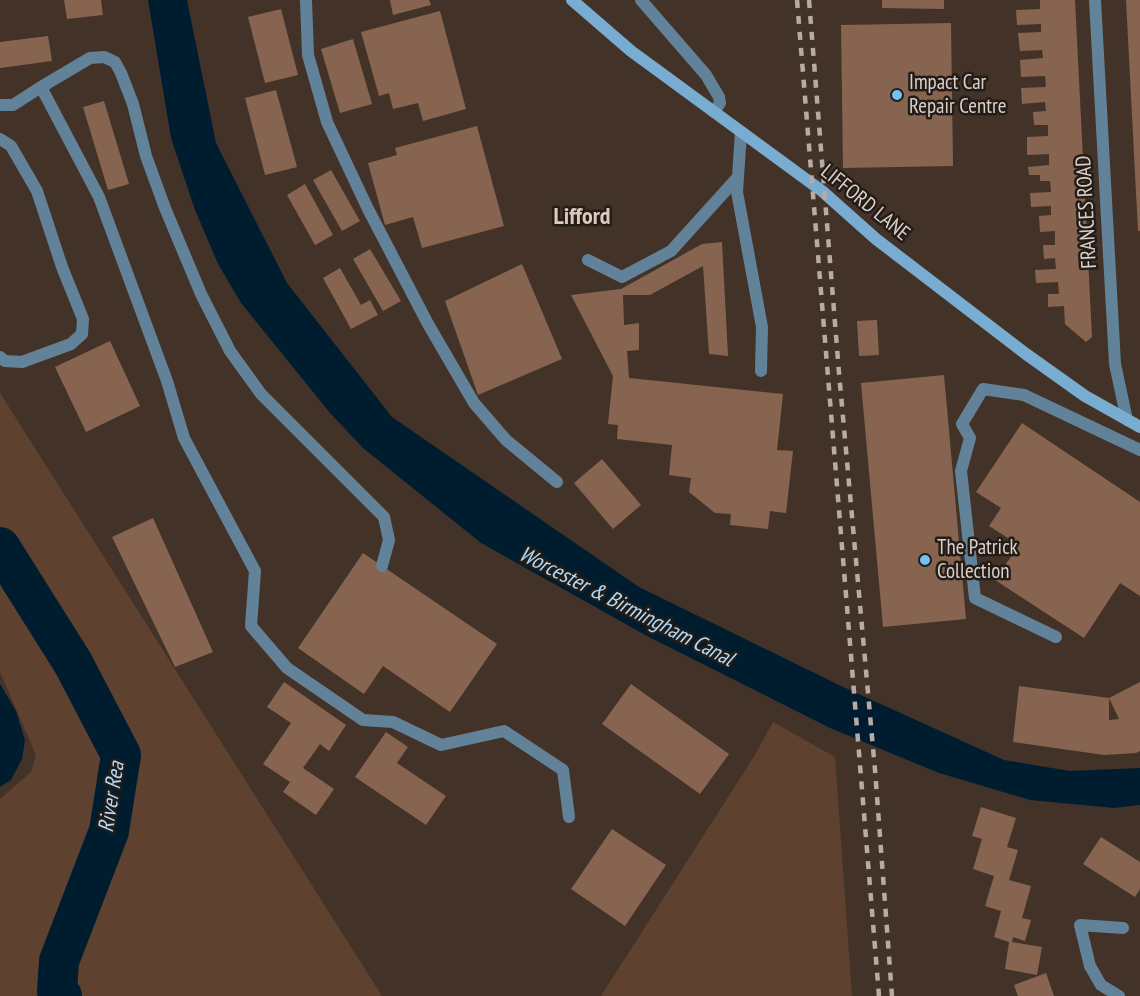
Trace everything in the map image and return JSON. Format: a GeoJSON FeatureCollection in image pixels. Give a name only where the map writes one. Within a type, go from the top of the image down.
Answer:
{"type":"FeatureCollection","features":[{"type":"Feature","properties":{"kind":"street"},"geometry":{"type":"LineString","coordinates":[[306,0],[308,55],[327,122],[368,209],[428,324],[474,403],[506,441],[557,482]]}},
{"type":"Feature","properties":{"kind":"street","name":"LIFFORD LANE"},"geometry":{"type":"LineString","coordinates":[[572,0],[631,51],[822,192],[876,239],[1026,354],[1085,396],[1140,426]]}},
{"type":"Feature","properties":{"kind":"street"},"geometry":{"type":"LineString","coordinates":[[641,0],[706,75],[719,97],[720,103],[714,112]]}},
{"type":"Feature","properties":{"kind":"street","name":"FRANCES ROAD"},"geometry":{"type":"LineString","coordinates":[[1095,0],[1116,364],[1127,420]]}},
{"type":"Feature","properties":{"kind":"street"},"geometry":{"type":"LineString","coordinates":[[0,105],[13,105],[90,58],[104,57],[116,62],[133,104],[146,156],[165,208],[201,294],[230,351],[261,394],[384,517],[389,540],[382,566]]}},
{"type":"Feature","properties":{"kind":"street"},"geometry":{"type":"LineString","coordinates":[[41,87],[99,197],[167,381],[184,438],[255,571],[251,626],[287,668],[363,720],[393,722],[441,745],[504,731],[563,770],[569,817]]}},
{"type":"Feature","properties":{"kind":"street"},"geometry":{"type":"LineString","coordinates":[[741,132],[737,192],[762,327],[761,371]]}},
{"type":"Feature","properties":{"kind":"street"},"geometry":{"type":"LineString","coordinates":[[0,139],[11,146],[37,191],[62,267],[83,319],[82,334],[70,344],[22,362],[5,361],[0,357]]}},
{"type":"Feature","properties":{"kind":"street"},"geometry":{"type":"LineString","coordinates":[[588,260],[622,277],[671,251],[738,177]]}},
{"type":"Feature","properties":{"kind":"street"},"geometry":{"type":"LineString","coordinates":[[1056,637],[975,598],[962,471],[970,438],[962,424],[983,390],[1024,395],[1140,450]]}},
{"type":"Feature","properties":{"kind":"street"},"geometry":{"type":"LineString","coordinates":[[1119,996],[1101,985],[1090,966],[1080,925],[1123,928]]}},
{"type":"Feature","properties":{"kind":"shaded area"},"geometry":{"type":"Polygon","coordinates":[[[0,393],[382,996],[0,996],[0,799],[31,772],[36,755],[0,672],[0,393]]]}},
{"type":"Feature","properties":{"kind":"shaded area"},"geometry":{"type":"Polygon","coordinates":[[[773,722],[835,757],[852,996],[601,996],[755,755],[773,722]]]}},
{"type":"Feature","properties":{"kind":"water","name":"Worcester & Birmingham Canal"},"geometry":{"type":"Polygon","coordinates":[[[148,0],[187,0],[216,143],[287,283],[392,417],[639,587],[839,685],[1004,760],[1070,771],[1140,768],[1140,805],[1114,808],[1030,800],[939,773],[830,728],[647,636],[481,543],[363,448],[330,413],[241,303],[218,264],[195,210],[171,138],[148,0]]]}},
{"type":"Feature","properties":{"kind":"water"},"geometry":{"type":"Polygon","coordinates":[[[0,684],[16,711],[25,740],[22,759],[11,780],[0,787],[0,684]]]}},
{"type":"Feature","properties":{"kind":"building"},"geometry":{"type":"Polygon","coordinates":[[[64,0],[101,0],[103,15],[67,19],[64,0]]]}},
{"type":"Feature","properties":{"kind":"building"},"geometry":{"type":"Polygon","coordinates":[[[390,0],[429,0],[431,5],[393,15],[390,0]]]}},
{"type":"Feature","properties":{"kind":"building"},"geometry":{"type":"Polygon","coordinates":[[[882,0],[944,0],[944,9],[882,8],[882,0]]]}},
{"type":"Feature","properties":{"kind":"building"},"geometry":{"type":"Polygon","coordinates":[[[1040,0],[1075,0],[1092,337],[1086,342],[1065,324],[1064,306],[1048,307],[1048,294],[1059,294],[1058,282],[1036,283],[1035,270],[1056,269],[1055,258],[1044,259],[1043,245],[1055,245],[1055,231],[1040,232],[1039,216],[1051,215],[1051,206],[1031,207],[1030,193],[1051,192],[1050,181],[1040,181],[1040,175],[1029,175],[1028,167],[1049,165],[1049,154],[1027,155],[1027,137],[1048,136],[1048,125],[1034,125],[1033,112],[1046,111],[1045,102],[1022,104],[1021,88],[1046,87],[1045,76],[1021,77],[1020,60],[1043,58],[1042,50],[1020,51],[1018,33],[1041,32],[1041,24],[1017,25],[1016,10],[1040,9],[1040,0]]]}},
{"type":"Feature","properties":{"kind":"building"},"geometry":{"type":"Polygon","coordinates":[[[1126,0],[1140,0],[1140,231],[1138,231],[1126,0]]]}},
{"type":"Feature","properties":{"kind":"building"},"geometry":{"type":"Polygon","coordinates":[[[281,9],[298,75],[265,83],[248,17],[281,9]]]}},
{"type":"Feature","properties":{"kind":"building"},"geometry":{"type":"Polygon","coordinates":[[[440,11],[466,109],[423,121],[418,103],[393,109],[389,93],[379,96],[361,32],[440,11]]]}},
{"type":"Feature","properties":{"kind":"building","name":"Impact Car Repair Centre"},"geometry":{"type":"Polygon","coordinates":[[[951,23],[953,166],[843,168],[841,25],[951,23]]]}},
{"type":"Feature","properties":{"kind":"building"},"geometry":{"type":"Polygon","coordinates":[[[48,36],[52,61],[0,68],[0,42],[48,36]]]}},
{"type":"Feature","properties":{"kind":"building"},"geometry":{"type":"Polygon","coordinates":[[[353,39],[372,104],[340,113],[321,49],[353,39]]]}},
{"type":"Feature","properties":{"kind":"building"},"geometry":{"type":"Polygon","coordinates":[[[276,90],[297,167],[265,175],[245,98],[276,90]]]}},
{"type":"Feature","properties":{"kind":"building"},"geometry":{"type":"Polygon","coordinates":[[[104,101],[129,184],[108,190],[83,107],[104,101]]]}},
{"type":"Feature","properties":{"kind":"building"},"geometry":{"type":"Polygon","coordinates":[[[477,126],[504,226],[422,248],[413,217],[385,225],[368,163],[397,155],[395,148],[477,126]]]}},
{"type":"Feature","properties":{"kind":"building"},"geometry":{"type":"Polygon","coordinates":[[[331,170],[360,221],[342,231],[313,180],[331,170]]]}},
{"type":"Feature","properties":{"kind":"building"},"geometry":{"type":"Polygon","coordinates":[[[305,184],[333,235],[315,245],[287,195],[305,184]]]}},
{"type":"Feature","properties":{"kind":"building"},"geometry":{"type":"Polygon","coordinates":[[[722,242],[728,356],[709,354],[703,266],[650,295],[623,295],[624,325],[639,323],[639,350],[627,351],[629,378],[783,394],[777,450],[793,451],[786,513],[770,511],[768,529],[730,525],[731,514],[715,513],[689,492],[691,478],[669,475],[672,445],[617,439],[618,425],[608,424],[613,376],[571,295],[621,289],[702,244],[722,242]]]}},
{"type":"Feature","properties":{"kind":"building"},"geometry":{"type":"Polygon","coordinates":[[[370,249],[401,301],[383,311],[353,259],[370,249]]]}},
{"type":"Feature","properties":{"kind":"building"},"geometry":{"type":"Polygon","coordinates":[[[522,264],[562,359],[478,395],[445,301],[522,264]]]}},
{"type":"Feature","properties":{"kind":"building"},"geometry":{"type":"Polygon","coordinates":[[[340,268],[361,305],[370,300],[378,315],[351,329],[323,278],[340,268]]]}},
{"type":"Feature","properties":{"kind":"building"},"geometry":{"type":"Polygon","coordinates":[[[877,320],[879,355],[859,356],[857,321],[877,320]]]}},
{"type":"Feature","properties":{"kind":"building"},"geometry":{"type":"Polygon","coordinates":[[[110,341],[140,406],[86,432],[55,367],[110,341]]]}},
{"type":"Feature","properties":{"kind":"building"},"geometry":{"type":"Polygon","coordinates":[[[944,375],[966,619],[883,627],[861,383],[944,375]]]}},
{"type":"Feature","properties":{"kind":"building"},"geometry":{"type":"Polygon","coordinates":[[[1022,423],[1140,502],[1140,596],[1120,583],[1084,638],[995,580],[1019,545],[989,526],[1001,508],[976,492],[1022,423]]]}},
{"type":"Feature","properties":{"kind":"building"},"geometry":{"type":"Polygon","coordinates":[[[602,459],[641,505],[613,529],[574,483],[602,459]]]}},
{"type":"Feature","properties":{"kind":"building"},"geometry":{"type":"Polygon","coordinates":[[[153,518],[213,652],[175,667],[112,537],[153,518]]]}},
{"type":"Feature","properties":{"kind":"building"},"geometry":{"type":"Polygon","coordinates":[[[363,553],[497,644],[450,712],[383,666],[364,694],[298,648],[363,553]]]}},
{"type":"Feature","properties":{"kind":"building"},"geometry":{"type":"Polygon","coordinates":[[[284,682],[346,725],[329,751],[320,744],[303,768],[334,789],[316,815],[283,792],[290,782],[263,764],[291,723],[267,707],[284,682]]]}},
{"type":"Feature","properties":{"kind":"building"},"geometry":{"type":"Polygon","coordinates":[[[1140,682],[1140,751],[1104,755],[1013,742],[1019,686],[1109,698],[1140,682]],[[1109,698],[1109,720],[1119,719],[1109,698]]]}},
{"type":"Feature","properties":{"kind":"building"},"geometry":{"type":"Polygon","coordinates":[[[631,684],[729,754],[700,794],[602,724],[631,684]]]}},
{"type":"Feature","properties":{"kind":"building"},"geometry":{"type":"Polygon","coordinates":[[[386,732],[408,747],[397,763],[446,796],[426,825],[355,777],[386,732]]]}},
{"type":"Feature","properties":{"kind":"building"},"geometry":{"type":"Polygon","coordinates":[[[981,807],[1016,818],[1007,847],[1018,850],[1009,880],[1031,886],[1022,918],[1031,920],[1025,941],[1013,937],[1012,942],[1042,947],[1037,975],[1005,969],[1009,942],[994,937],[1001,911],[985,906],[994,876],[973,869],[982,839],[972,836],[981,807]]]}},
{"type":"Feature","properties":{"kind":"building"},"geometry":{"type":"Polygon","coordinates":[[[612,829],[666,865],[625,926],[571,889],[612,829]]]}},
{"type":"Feature","properties":{"kind":"building"},"geometry":{"type":"Polygon","coordinates":[[[1101,837],[1140,862],[1140,889],[1135,897],[1083,864],[1101,837]]]}},
{"type":"Feature","properties":{"kind":"building"},"geometry":{"type":"Polygon","coordinates":[[[1046,973],[1054,996],[1018,996],[1014,985],[1046,973]]]}},
{"type":"Feature","properties":{"kind":"waterway","name":"River Rea"},"geometry":{"type":"LineString","coordinates":[[0,547],[73,663],[121,755],[109,831],[59,961],[57,991],[62,996]]}},
{"type":"Feature","properties":{"kind":"railway"},"geometry":{"type":"LineString","coordinates":[[797,0],[879,996]]}},
{"type":"Feature","properties":{"kind":"railway"},"geometry":{"type":"LineString","coordinates":[[809,0],[839,373],[875,770],[892,996]]}},
{"type":"Feature","properties":{"kind":"place","name":"Impact Car Repair Centre"},"geometry":{"type":"Point","coordinates":[897,95]}},
{"type":"Feature","properties":{"kind":"place","name":"The Patrick Collection"},"geometry":{"type":"Point","coordinates":[925,560]}},
{"type":"Feature","properties":{"kind":"district","name":"Lifford"},"geometry":{"type":"Point","coordinates":[582,217]}}]}
